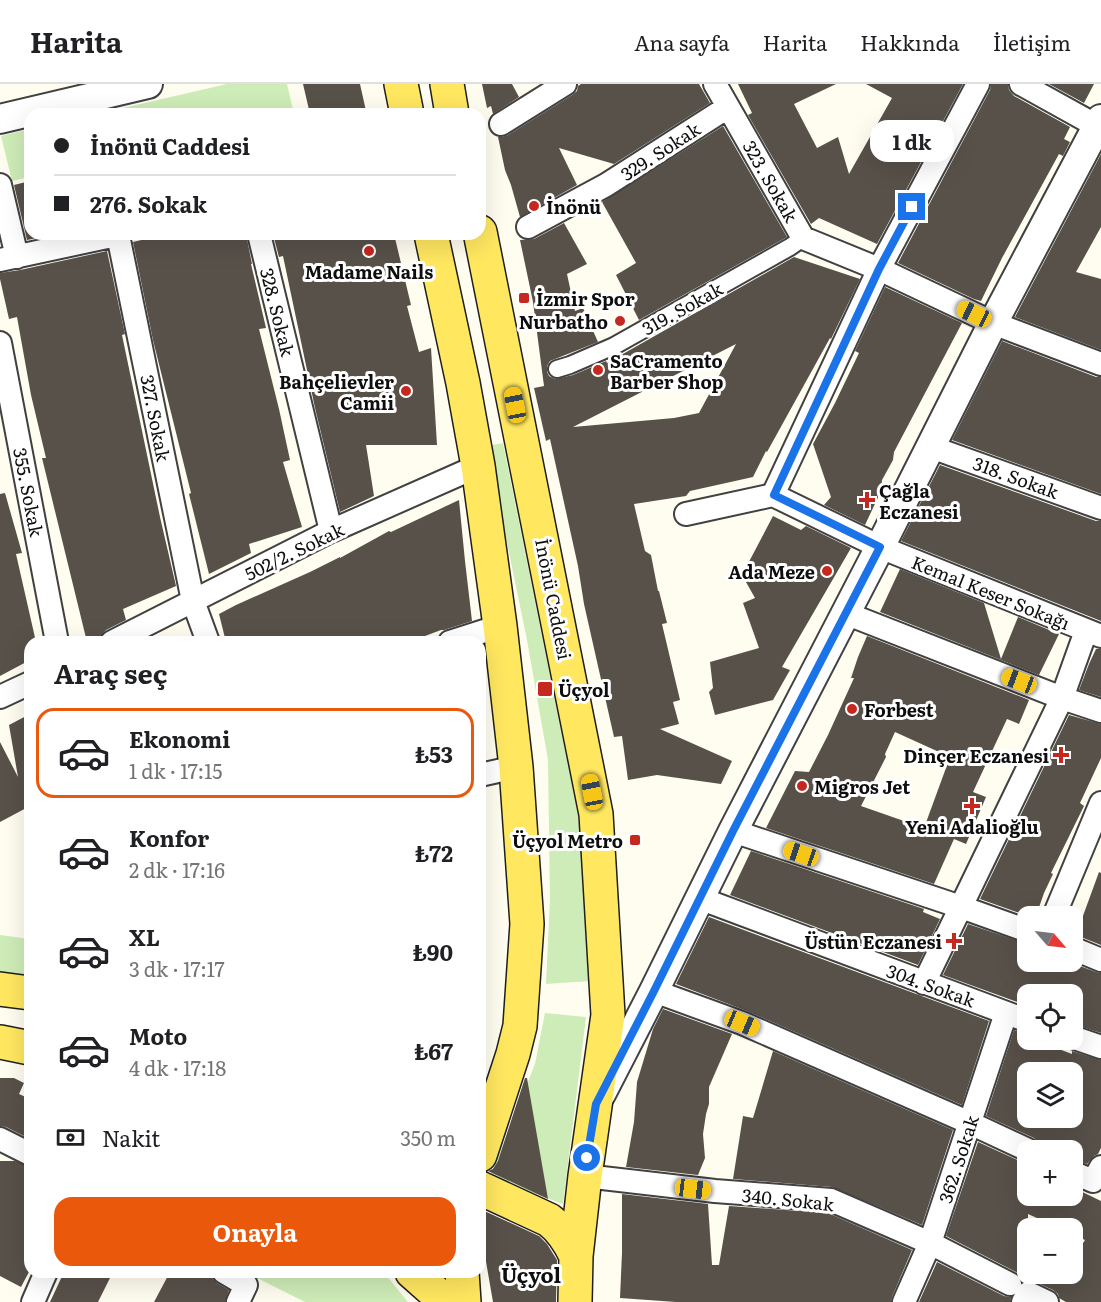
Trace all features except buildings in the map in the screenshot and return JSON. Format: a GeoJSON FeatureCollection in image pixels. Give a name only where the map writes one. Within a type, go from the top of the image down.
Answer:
{"type":"FeatureCollection","features":[{"type":"Feature","properties":{"kind":"main road"},"geometry":{"type":"LineString","coordinates":[[401,84],[406,108]]}},
{"type":"Feature","properties":{"kind":"main road"},"geometry":{"type":"LineString","coordinates":[[447,84],[451,108]]}},
{"type":"Feature","properties":{"kind":"main road"},"geometry":{"type":"LineString","coordinates":[[432,240],[478,466],[516,767],[527,924],[520,1026],[486,1137]]}},
{"type":"Feature","properties":{"kind":"main road","name":"İnönü Caddesi"},"geometry":{"type":"LineString","coordinates":[[482,240],[596,814],[608,1015],[585,1176],[576,1256],[575,1302]]}},
{"type":"Feature","properties":{"kind":"main road"},"geometry":{"type":"LineString","coordinates":[[0,989],[24,992]]}},
{"type":"Feature","properties":{"kind":"main road"},"geometry":{"type":"LineString","coordinates":[[0,1042],[24,1046]]}},
{"type":"Feature","properties":{"kind":"main road"},"geometry":{"type":"LineString","coordinates":[[486,1074],[513,1054]]}},
{"type":"Feature","properties":{"kind":"main road"},"geometry":{"type":"LineString","coordinates":[[486,1191],[549,1220],[567,1239],[576,1256]]}},
{"type":"Feature","properties":{"kind":"main road"},"geometry":{"type":"LineString","coordinates":[[419,1278],[446,1302]]}},
{"type":"Feature","properties":{"kind":"main road"},"geometry":{"type":"LineString","coordinates":[[462,1278],[464,1302]]}},
{"type":"Feature","properties":{"kind":"street"},"geometry":{"type":"LineString","coordinates":[[47,108],[148,84]]}},
{"type":"Feature","properties":{"kind":"street"},"geometry":{"type":"LineString","coordinates":[[501,124],[565,84]]}},
{"type":"Feature","properties":{"kind":"street","name":"323. Sokak"},"geometry":{"type":"LineString","coordinates":[[715,84],[803,238],[879,269],[993,323]]}},
{"type":"Feature","properties":{"kind":"street"},"geometry":{"type":"LineString","coordinates":[[686,514],[774,495],[879,269],[978,84]]}},
{"type":"Feature","properties":{"kind":"street"},"geometry":{"type":"LineString","coordinates":[[596,1104],[993,323],[1097,133],[1021,84]]}},
{"type":"Feature","properties":{"kind":"street","name":"329. Sokak"},"geometry":{"type":"LineString","coordinates":[[528,227],[606,185],[728,107]]}},
{"type":"Feature","properties":{"kind":"street"},"geometry":{"type":"LineString","coordinates":[[0,119],[24,113]]}},
{"type":"Feature","properties":{"kind":"street"},"geometry":{"type":"LineString","coordinates":[[0,185],[8,258],[92,240]]}},
{"type":"Feature","properties":{"kind":"street","name":"319. Sokak"},"geometry":{"type":"LineString","coordinates":[[556,369],[614,346],[803,238]]}},
{"type":"Feature","properties":{"kind":"street","name":"327. Sokak"},"geometry":{"type":"LineString","coordinates":[[121,240],[193,601],[206,636]]}},
{"type":"Feature","properties":{"kind":"street","name":"328. Sokak"},"geometry":{"type":"LineString","coordinates":[[261,240],[331,531]]}},
{"type":"Feature","properties":{"kind":"street"},"geometry":{"type":"LineString","coordinates":[[993,323],[1101,364]]}},
{"type":"Feature","properties":{"kind":"street","name":"355. Sokak"},"geometry":{"type":"LineString","coordinates":[[0,343],[56,636]]}},
{"type":"Feature","properties":{"kind":"street","name":"318. Sokak"},"geometry":{"type":"LineString","coordinates":[[931,447],[1101,508]]}},
{"type":"Feature","properties":{"kind":"street","name":"502/2. Sokak"},"geometry":{"type":"LineString","coordinates":[[124,636],[331,531],[478,466]]}},
{"type":"Feature","properties":{"kind":"street","name":"Kemal Keser Sokağı"},"geometry":{"type":"LineString","coordinates":[[774,495],[880,547],[1094,634]]}},
{"type":"Feature","properties":{"kind":"street"},"geometry":{"type":"LineString","coordinates":[[845,613],[1062,698],[1101,711]]}},
{"type":"Feature","properties":{"kind":"street"},"geometry":{"type":"LineString","coordinates":[[469,636],[500,626]]}},
{"type":"Feature","properties":{"kind":"street"},"geometry":{"type":"LineString","coordinates":[[924,982],[1094,634]]}},
{"type":"Feature","properties":{"kind":"street"},"geometry":{"type":"LineString","coordinates":[[0,697],[24,686]]}},
{"type":"Feature","properties":{"kind":"street"},"geometry":{"type":"LineString","coordinates":[[486,774],[516,767]]}},
{"type":"Feature","properties":{"kind":"street"},"geometry":{"type":"LineString","coordinates":[[1058,906],[1101,803]]}},
{"type":"Feature","properties":{"kind":"street"},"geometry":{"type":"LineString","coordinates":[[733,831],[1017,927]]}},
{"type":"Feature","properties":{"kind":"street","name":"304. Sokak"},"geometry":{"type":"LineString","coordinates":[[699,898],[1017,1017]]}},
{"type":"Feature","properties":{"kind":"street"},"geometry":{"type":"LineString","coordinates":[[1083,953],[1101,960]]}},
{"type":"Feature","properties":{"kind":"street"},"geometry":{"type":"LineString","coordinates":[[654,991],[742,1023],[1017,1145]]}},
{"type":"Feature","properties":{"kind":"street","name":"362. Sokak"},"geometry":{"type":"LineString","coordinates":[[904,1302],[930,1243],[1006,1013]]}},
{"type":"Feature","properties":{"kind":"street"},"geometry":{"type":"LineString","coordinates":[[1083,1041],[1101,1047]]}},
{"type":"Feature","properties":{"kind":"street"},"geometry":{"type":"LineString","coordinates":[[0,1139],[24,1151]]}},
{"type":"Feature","properties":{"kind":"street","name":"340. Sokak"},"geometry":{"type":"LineString","coordinates":[[585,1176],[715,1191],[831,1200],[930,1243],[1027,1295]]}},
{"type":"Feature","properties":{"kind":"street"},"geometry":{"type":"LineString","coordinates":[[33,1302],[43,1278]]}},
{"type":"Feature","properties":{"kind":"street"},"geometry":{"type":"LineString","coordinates":[[234,1278],[246,1285],[238,1302]]}},
{"type":"Feature","properties":{"kind":"green space"},"geometry":{"type":"Polygon","coordinates":[[[227,84],[287,84],[293,108],[123,108],[227,84]]]}},
{"type":"Feature","properties":{"kind":"green space"},"geometry":{"type":"Polygon","coordinates":[[[24,130],[24,178],[12,181],[1,136],[24,130]]]}},
{"type":"Feature","properties":{"kind":"green space"},"geometry":{"type":"Polygon","coordinates":[[[503,443],[581,830],[591,981],[546,984],[550,899],[548,760],[527,640],[487,446],[503,443]]]}},
{"type":"Feature","properties":{"kind":"green space"},"geometry":{"type":"Polygon","coordinates":[[[0,935],[24,938],[24,985],[0,982],[0,935]]]}},
{"type":"Feature","properties":{"kind":"green space"},"geometry":{"type":"Polygon","coordinates":[[[545,1013],[586,1017],[563,1204],[490,1177],[535,1064],[545,1013]]]}},
{"type":"Feature","properties":{"kind":"green space"},"geometry":{"type":"Polygon","coordinates":[[[257,1278],[388,1278],[408,1302],[305,1302],[257,1278]]]}},
{"type":"Feature","properties":{"kind":"place","name":"İnönü"},"geometry":{"type":"Point","coordinates":[534,206]}},
{"type":"Feature","properties":{"kind":"place","name":"Madame Nails"},"geometry":{"type":"Point","coordinates":[369,251]}},
{"type":"Feature","properties":{"kind":"place","name":"İzmir Spor"},"geometry":{"type":"Point","coordinates":[524,298]}},
{"type":"Feature","properties":{"kind":"place","name":"Nurbatho"},"geometry":{"type":"Point","coordinates":[620,321]}},
{"type":"Feature","properties":{"kind":"place","name":"SaCramento Barber Shop"},"geometry":{"type":"Point","coordinates":[598,370]}},
{"type":"Feature","properties":{"kind":"place","name":"Bahçelievler Camii"},"geometry":{"type":"Point","coordinates":[406,391]}},
{"type":"Feature","properties":{"kind":"place","name":"Çağla Eczanesi"},"geometry":{"type":"Point","coordinates":[867,500]}},
{"type":"Feature","properties":{"kind":"place","name":"Ada Meze"},"geometry":{"type":"Point","coordinates":[827,571]}},
{"type":"Feature","properties":{"kind":"place","name":"Üçyol"},"geometry":{"type":"Point","coordinates":[545,689]}},
{"type":"Feature","properties":{"kind":"place","name":"Forbest"},"geometry":{"type":"Point","coordinates":[852,709]}},
{"type":"Feature","properties":{"kind":"place","name":"Dinçer Eczanesi"},"geometry":{"type":"Point","coordinates":[1061,755]}},
{"type":"Feature","properties":{"kind":"place","name":"Migros Jet"},"geometry":{"type":"Point","coordinates":[802,786]}},
{"type":"Feature","properties":{"kind":"place","name":"Yeni Adalioğlu"},"geometry":{"type":"Point","coordinates":[972,806]}},
{"type":"Feature","properties":{"kind":"place","name":"Üçyol Metro"},"geometry":{"type":"Point","coordinates":[635,840]}},
{"type":"Feature","properties":{"kind":"place","name":"Üstün Eczanesi"},"geometry":{"type":"Point","coordinates":[954,941]}},
{"type":"Feature","properties":{"kind":"district","name":"Üçyol"},"geometry":{"type":"Point","coordinates":[531,1273]}},
{"type":"Feature","properties":{"kind":"route"},"geometry":{"type":"LineString","coordinates":[[587,1158],[596,1104],[733,831],[880,547],[774,495],[879,269],[912,207]]}}]}
